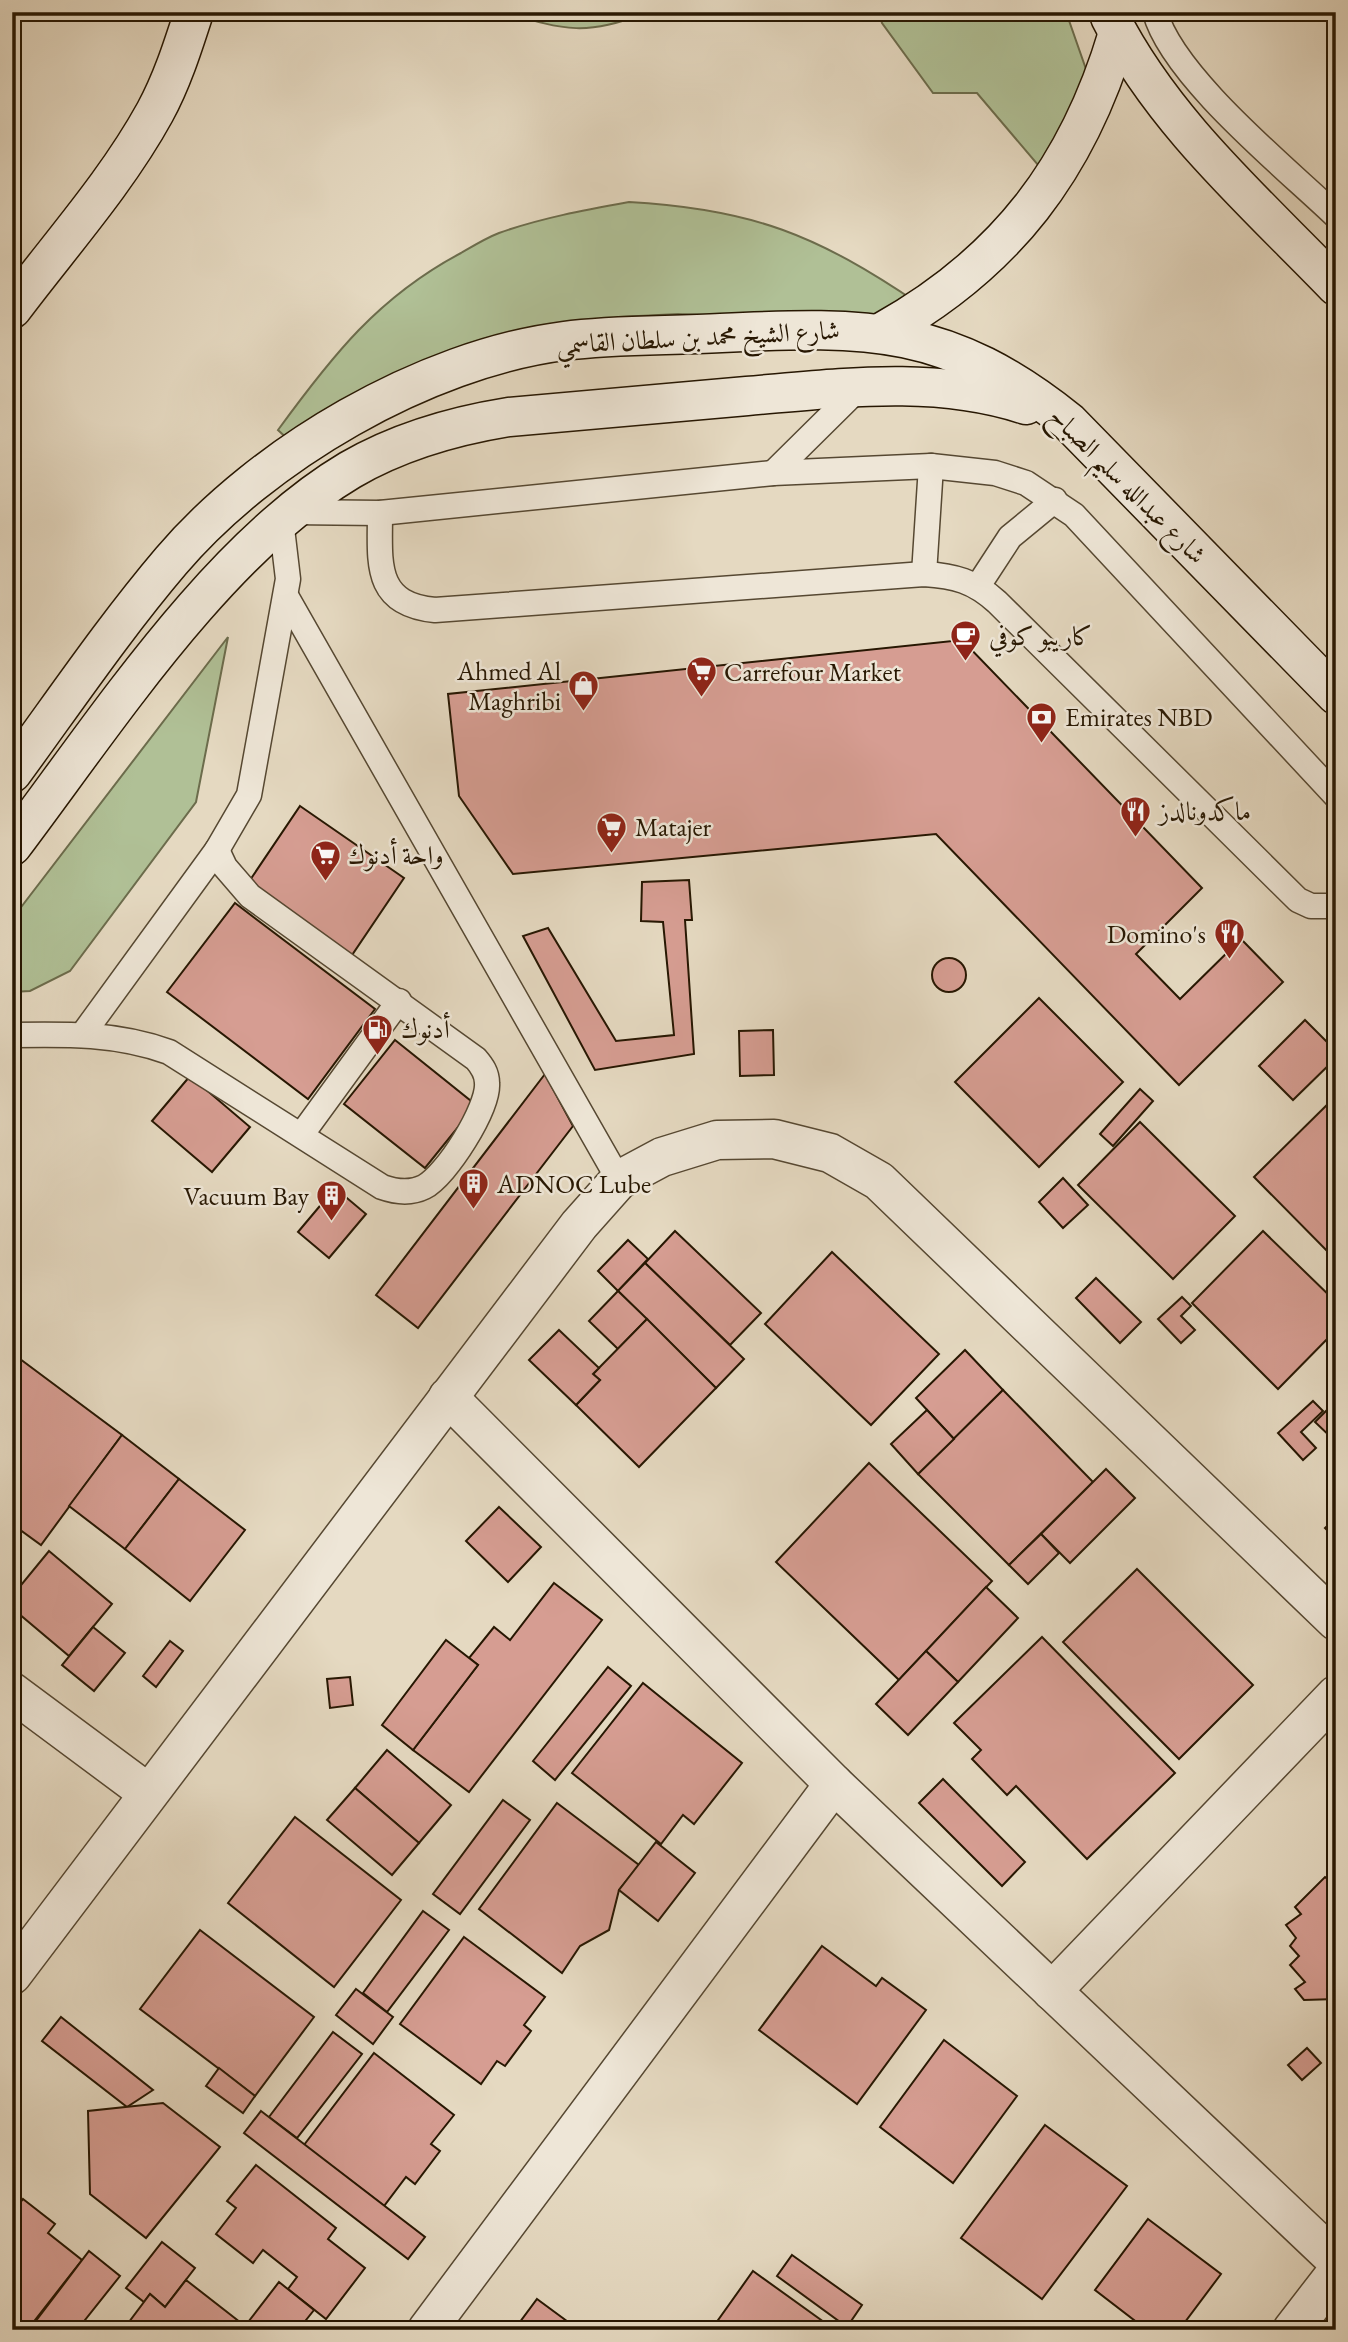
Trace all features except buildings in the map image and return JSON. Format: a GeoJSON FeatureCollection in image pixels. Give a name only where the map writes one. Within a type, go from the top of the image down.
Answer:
{"type":"FeatureCollection","features":[{"type":"Feature","properties":{"kind":"street"},"geometry":{"type":"LineString","coordinates":[[12,309],[134,146],[155,111],[178,62],[194,12]]}},
{"type":"Feature","properties":{"kind":"street"},"geometry":{"type":"LineString","coordinates":[[1113,22],[1151,85],[1190,135],[1336,286]]}},
{"type":"Feature","properties":{"kind":"street"},"geometry":{"type":"LineString","coordinates":[[882,332],[928,304],[974,270],[1028,214],[1074,146],[1097,97],[1113,22]]}},
{"type":"Feature","properties":{"kind":"street","name":"شارع الشيخ محمد بن سلطان القاسمي"},"geometry":{"type":"LineString","coordinates":[[12,773],[132,611],[173,559],[200,531],[269,471],[322,433],[379,401],[439,375],[501,355],[564,341],[828,328],[882,332]]}},
{"type":"Feature","properties":{"kind":"street","name":"شارع عبدالله سليم الصباح"},"geometry":{"type":"LineString","coordinates":[[882,332],[923,342],[972,359],[1037,396],[1069,422],[1336,695]]}},
{"type":"Feature","properties":{"kind":"street"},"geometry":{"type":"LineString","coordinates":[[12,846],[144,672],[203,600],[286,516],[350,470],[401,444],[454,426],[509,417],[862,386],[940,386],[974,390],[1038,409],[1069,422]]}},
{"type":"Feature","properties":{"kind":"street"},"geometry":{"type":"LineString","coordinates":[[12,1975],[579,1225],[620,1180],[662,1157],[717,1140],[774,1139],[830,1153],[879,1181],[1336,1620]]}},
{"type":"Feature","properties":{"kind":"street"},"geometry":{"type":"LineString","coordinates":[[448,1397],[834,1784],[1336,2260]]}},
{"type":"Feature","properties":{"kind":"street"},"geometry":{"type":"LineString","coordinates":[[12,1692],[148,1793]]}},
{"type":"Feature","properties":{"kind":"street"},"geometry":{"type":"LineString","coordinates":[[1052,1991],[1336,1695]]}},
{"type":"Feature","properties":{"kind":"street"},"geometry":{"type":"LineString","coordinates":[[427,2330],[834,1784]]}},
{"type":"Feature","properties":{"kind":"street"},"geometry":{"type":"LineString","coordinates":[[1292,2330],[1336,2273]]}},
{"type":"Feature","properties":{"kind":"lane"},"geometry":{"type":"LineString","coordinates":[[1155,12],[1172,51],[1200,85],[1336,216]]}},
{"type":"Feature","properties":{"kind":"lane"},"geometry":{"type":"LineString","coordinates":[[773,473],[862,386]]}},
{"type":"Feature","properties":{"kind":"lane"},"geometry":{"type":"LineString","coordinates":[[924,574],[931,466]]}},
{"type":"Feature","properties":{"kind":"lane"},"geometry":{"type":"LineString","coordinates":[[83,1034],[217,850],[249,795],[286,596],[286,516],[380,513],[773,473],[931,466],[995,473],[1026,483],[1055,499],[1074,515],[1336,796]]}},
{"type":"Feature","properties":{"kind":"lane"},"geometry":{"type":"LineString","coordinates":[[978,586],[1010,537],[1055,499]]}},
{"type":"Feature","properties":{"kind":"lane"},"geometry":{"type":"LineString","coordinates":[[380,513],[383,575],[388,588],[399,599],[416,608],[449,609],[924,574],[961,578],[978,586],[1298,900],[1311,906],[1336,906]]}},
{"type":"Feature","properties":{"kind":"lane"},"geometry":{"type":"LineString","coordinates":[[286,596],[620,1180]]}},
{"type":"Feature","properties":{"kind":"lane"},"geometry":{"type":"LineString","coordinates":[[12,1035],[83,1034],[145,1043],[169,1052],[382,1187],[411,1192],[438,1178],[481,1112],[488,1083],[484,1070],[476,1059],[399,1001],[250,896],[225,867],[217,850]]}},
{"type":"Feature","properties":{"kind":"lane"},"geometry":{"type":"LineString","coordinates":[[302,1134],[399,1001]]}},
{"type":"Feature","properties":{"kind":"green space"},"geometry":{"type":"Polygon","coordinates":[[[505,12],[648,12],[608,25],[576,28],[561,27],[505,12]]]}},
{"type":"Feature","properties":{"kind":"green space"},"geometry":{"type":"Polygon","coordinates":[[[879,12],[1066,12],[1094,92],[1038,165],[977,93],[933,93],[882,23],[879,12]]]}},
{"type":"Feature","properties":{"kind":"green space"},"geometry":{"type":"Polygon","coordinates":[[[629,202],[712,211],[782,230],[848,260],[919,304],[856,321],[678,314],[619,317],[292,443],[278,430],[318,377],[359,330],[405,289],[432,270],[499,233],[580,211],[629,202]]]}},
{"type":"Feature","properties":{"kind":"green space"},"geometry":{"type":"Polygon","coordinates":[[[228,637],[196,802],[70,971],[30,991],[12,992],[12,919],[228,637]]]}},
{"type":"Feature","properties":{"kind":"place","name":"كاريبو كوفي"},"geometry":{"type":"Point","coordinates":[966,663]}},
{"type":"Feature","properties":{"kind":"place","name":"Carrefour Market"},"geometry":{"type":"Point","coordinates":[701,699]}},
{"type":"Feature","properties":{"kind":"place","name":"Ahmed Al Maghribi"},"geometry":{"type":"Point","coordinates":[584,713]}},
{"type":"Feature","properties":{"kind":"place","name":"Emirates NBD"},"geometry":{"type":"Point","coordinates":[1042,744]}},
{"type":"Feature","properties":{"kind":"place","name":"ماكدونالدز"},"geometry":{"type":"Point","coordinates":[1136,838]}},
{"type":"Feature","properties":{"kind":"place","name":"Matajer"},"geometry":{"type":"Point","coordinates":[612,854]}},
{"type":"Feature","properties":{"kind":"place","name":"واحة أدنوك"},"geometry":{"type":"Point","coordinates":[325,882]}},
{"type":"Feature","properties":{"kind":"place","name":"Domino's"},"geometry":{"type":"Point","coordinates":[1229,961]}},
{"type":"Feature","properties":{"kind":"place","name":"أدنوك"},"geometry":{"type":"Point","coordinates":[378,1056]}},
{"type":"Feature","properties":{"kind":"place","name":"ADNOC Lube"},"geometry":{"type":"Point","coordinates":[474,1211]}},
{"type":"Feature","properties":{"kind":"place","name":"Vacuum Bay"},"geometry":{"type":"Point","coordinates":[332,1223]}}]}
